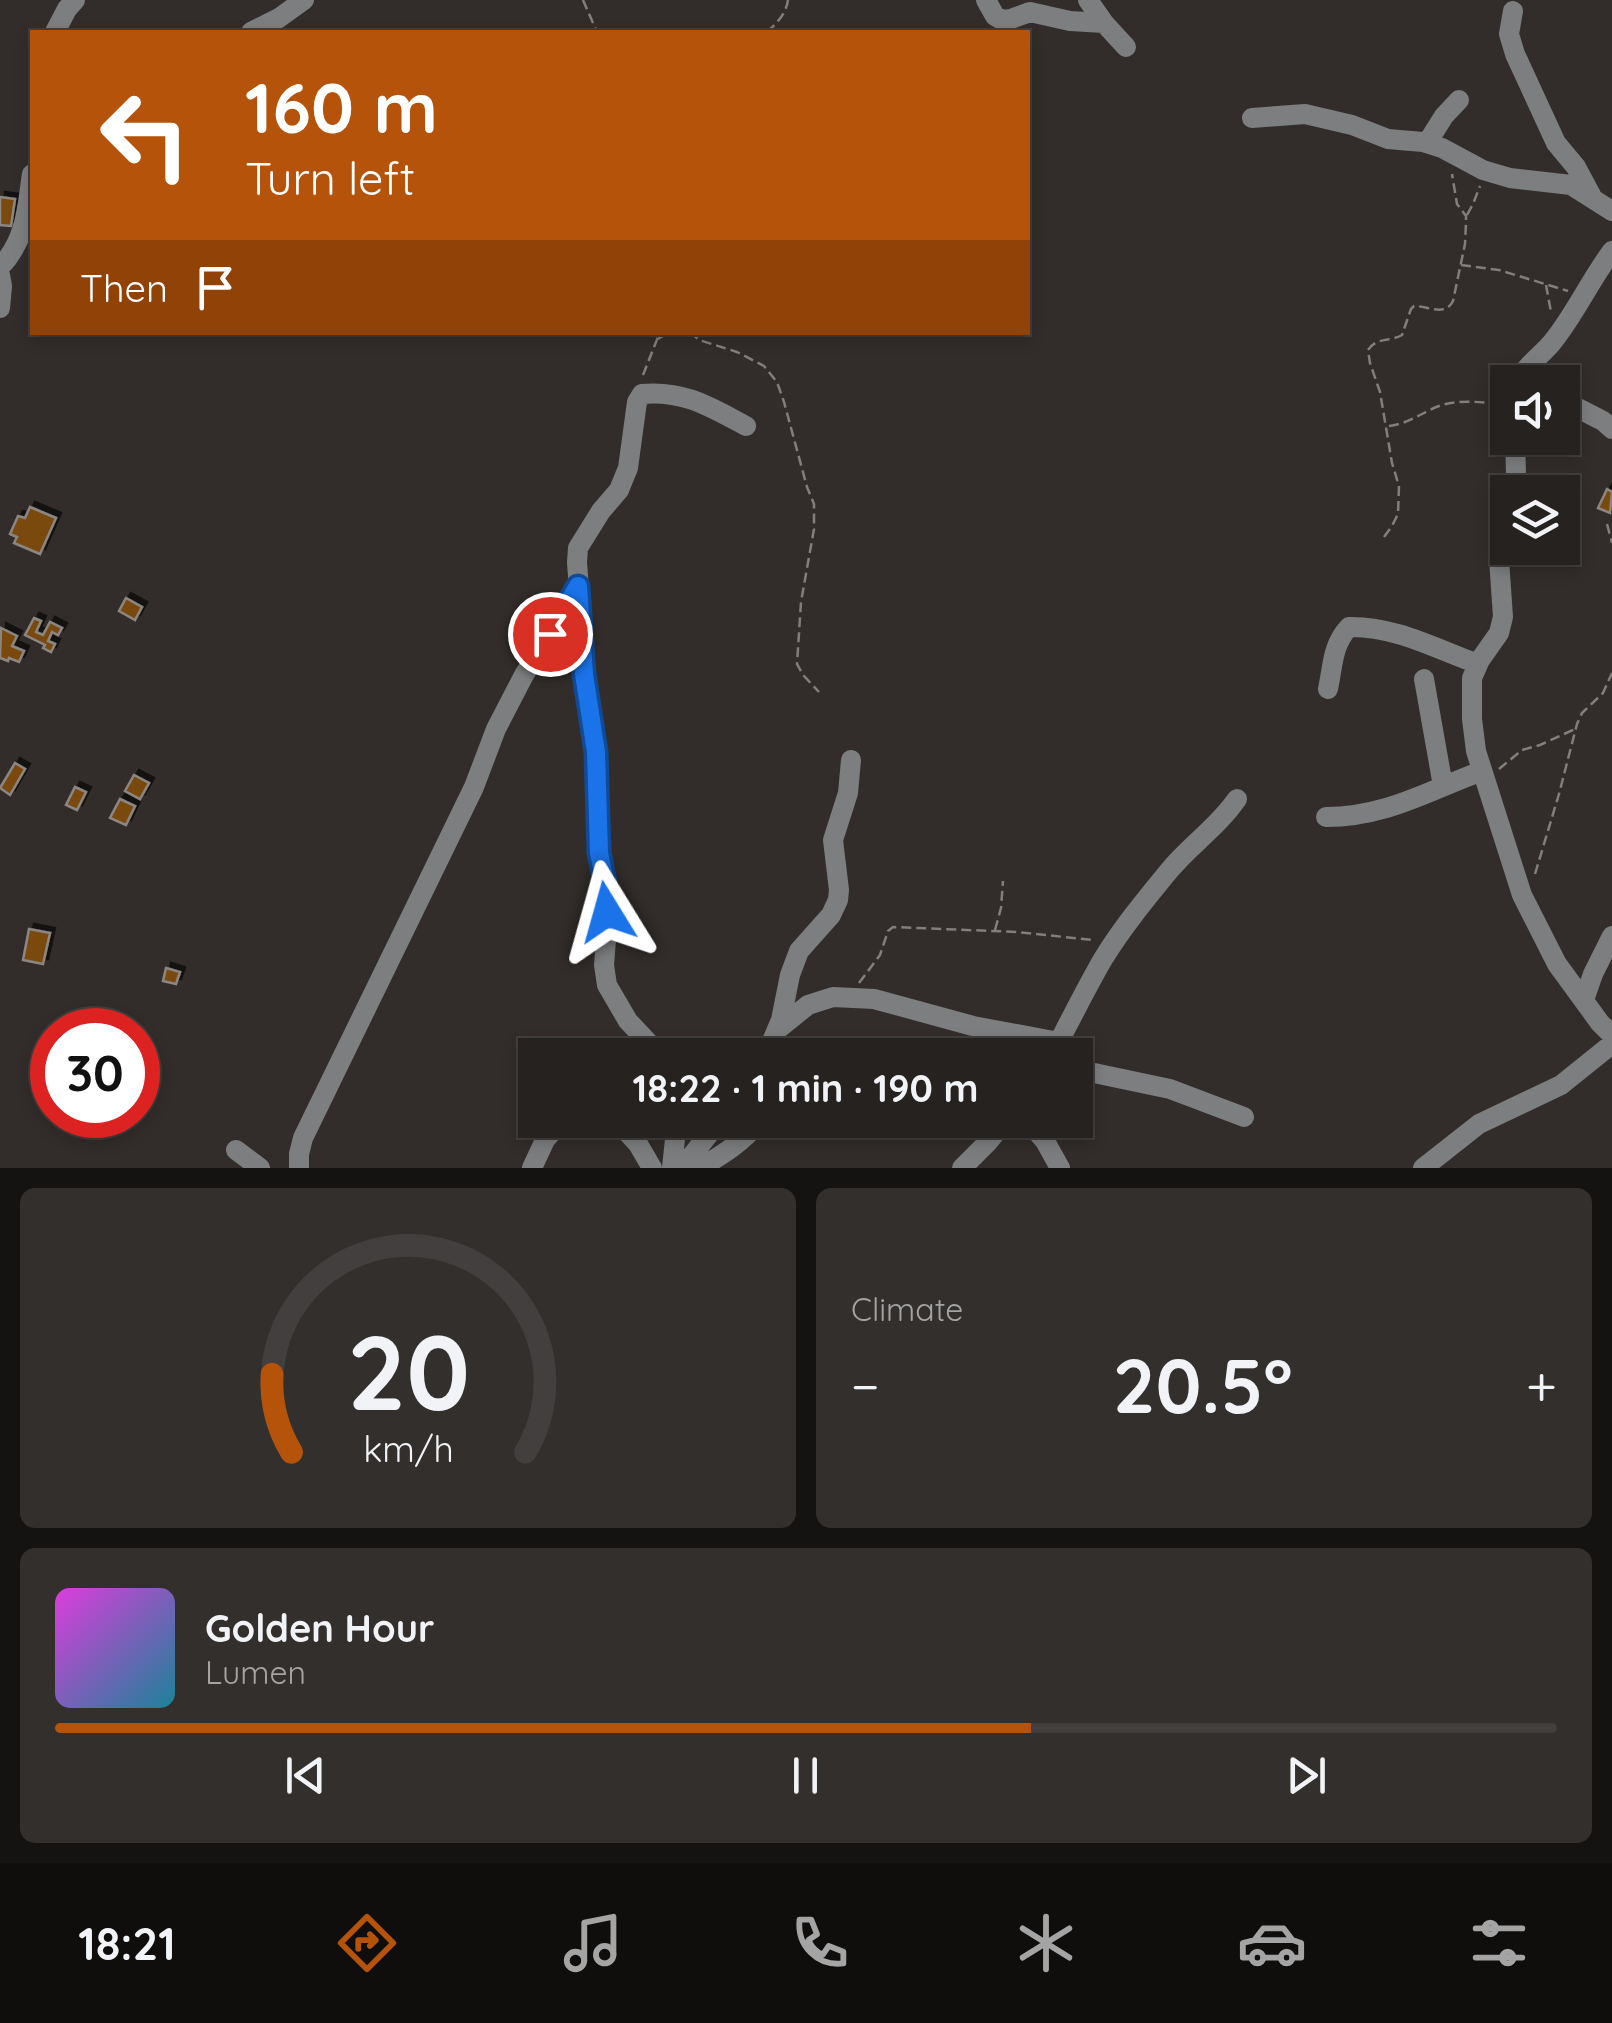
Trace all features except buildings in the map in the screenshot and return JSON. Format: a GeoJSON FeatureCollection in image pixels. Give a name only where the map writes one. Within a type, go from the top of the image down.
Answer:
{"type":"FeatureCollection","features":[{"type":"Feature","properties":{"kind":"street"},"geometry":{"type":"LineString","coordinates":[[55,30],[75,0]]}},
{"type":"Feature","properties":{"kind":"street"},"geometry":{"type":"LineString","coordinates":[[254,30],[304,0]]}},
{"type":"Feature","properties":{"kind":"street"},"geometry":{"type":"LineString","coordinates":[[986,0],[994,16],[1002,20],[1030,12],[1070,21],[1104,23]]}},
{"type":"Feature","properties":{"kind":"street"},"geometry":{"type":"LineString","coordinates":[[1088,0],[1126,46]]}},
{"type":"Feature","properties":{"kind":"street"},"geometry":{"type":"LineString","coordinates":[[1513,11],[1510,34],[1515,54],[1556,144],[1576,167],[1592,197]]}},
{"type":"Feature","properties":{"kind":"street"},"geometry":{"type":"LineString","coordinates":[[1427,143],[1458,100]]}},
{"type":"Feature","properties":{"kind":"street"},"geometry":{"type":"LineString","coordinates":[[1252,118],[1304,114],[1352,124],[1388,138],[1427,143],[1510,178],[1571,185],[1612,211]]}},
{"type":"Feature","properties":{"kind":"street"},"geometry":{"type":"LineString","coordinates":[[0,267],[14,250],[25,225],[30,189]]}},
{"type":"Feature","properties":{"kind":"street"},"geometry":{"type":"LineString","coordinates":[[1529,365],[1561,330],[1612,251]]}},
{"type":"Feature","properties":{"kind":"street"},"geometry":{"type":"LineString","coordinates":[[0,275],[0,308]]}},
{"type":"Feature","properties":{"kind":"street"},"geometry":{"type":"LineString","coordinates":[[644,1038],[628,1021],[607,985],[604,965],[609,902],[599,853],[596,752],[584,674],[578,548],[601,511],[620,490],[628,468],[639,396],[675,394],[698,401],[746,426]]}},
{"type":"Feature","properties":{"kind":"street"},"geometry":{"type":"LineString","coordinates":[[1580,409],[1612,429]]}},
{"type":"Feature","properties":{"kind":"street"},"geometry":{"type":"LineString","coordinates":[[1499,565],[1503,616],[1499,633],[1472,678],[1476,751],[1522,895],[1557,964],[1612,1035]]}},
{"type":"Feature","properties":{"kind":"street"},"geometry":{"type":"LineString","coordinates":[[300,1168],[303,1138],[474,787],[496,729],[578,586]]}},
{"type":"Feature","properties":{"kind":"street"},"geometry":{"type":"LineString","coordinates":[[1328,688],[1333,654],[1349,627],[1395,632],[1478,664]]}},
{"type":"Feature","properties":{"kind":"street"},"geometry":{"type":"LineString","coordinates":[[1424,678],[1443,786]]}},
{"type":"Feature","properties":{"kind":"street"},"geometry":{"type":"LineString","coordinates":[[773,1038],[799,951],[831,915],[838,900],[833,840],[848,793],[852,760]]}},
{"type":"Feature","properties":{"kind":"street"},"geometry":{"type":"LineString","coordinates":[[1326,817],[1380,812],[1443,786],[1483,775]]}},
{"type":"Feature","properties":{"kind":"street"},"geometry":{"type":"LineString","coordinates":[[1061,1038],[1114,942],[1170,870],[1223,819],[1236,799]]}},
{"type":"Feature","properties":{"kind":"street"},"geometry":{"type":"LineString","coordinates":[[1584,1000],[1612,936]]}},
{"type":"Feature","properties":{"kind":"street"},"geometry":{"type":"LineString","coordinates":[[776,1031],[808,1004],[833,997],[874,1000],[1018,1038]]}},
{"type":"Feature","properties":{"kind":"street"},"geometry":{"type":"LineString","coordinates":[[1424,1168],[1479,1124],[1561,1085],[1612,1044]]}},
{"type":"Feature","properties":{"kind":"street"},"geometry":{"type":"LineString","coordinates":[[1093,1073],[1170,1089],[1244,1117]]}},
{"type":"Feature","properties":{"kind":"street"},"geometry":{"type":"LineString","coordinates":[[532,1168],[547,1138]]}},
{"type":"Feature","properties":{"kind":"street"},"geometry":{"type":"LineString","coordinates":[[632,1138],[652,1168]]}},
{"type":"Feature","properties":{"kind":"street"},"geometry":{"type":"LineString","coordinates":[[672,1168],[675,1138]]}},
{"type":"Feature","properties":{"kind":"street"},"geometry":{"type":"LineString","coordinates":[[682,1168],[706,1138]]}},
{"type":"Feature","properties":{"kind":"street"},"geometry":{"type":"LineString","coordinates":[[700,1168],[743,1138]]}},
{"type":"Feature","properties":{"kind":"street"},"geometry":{"type":"LineString","coordinates":[[962,1168],[991,1138]]}},
{"type":"Feature","properties":{"kind":"street"},"geometry":{"type":"LineString","coordinates":[[1043,1138],[1060,1168]]}},
{"type":"Feature","properties":{"kind":"street"},"geometry":{"type":"LineString","coordinates":[[236,1150],[260,1168]]}},
{"type":"Feature","properties":{"kind":"path"},"geometry":{"type":"LineString","coordinates":[[583,0],[596,30]]}},
{"type":"Feature","properties":{"kind":"path"},"geometry":{"type":"LineString","coordinates":[[768,30],[778,22],[788,0]]}},
{"type":"Feature","properties":{"kind":"path"},"geometry":{"type":"LineString","coordinates":[[1451,152],[1457,204],[1466,216]]}},
{"type":"Feature","properties":{"kind":"path"},"geometry":{"type":"LineString","coordinates":[[1384,537],[1398,514],[1399,486],[1368,350],[1378,341],[1402,335],[1414,306],[1443,311],[1450,308],[1465,244],[1466,216],[1488,171]]}},
{"type":"Feature","properties":{"kind":"path"},"geometry":{"type":"LineString","coordinates":[[1461,265],[1499,270],[1584,294]]}},
{"type":"Feature","properties":{"kind":"path"},"geometry":{"type":"LineString","coordinates":[[1546,286],[1551,314],[1561,330]]}},
{"type":"Feature","properties":{"kind":"path"},"geometry":{"type":"LineString","coordinates":[[639,396],[643,372],[659,335]]}},
{"type":"Feature","properties":{"kind":"path"},"geometry":{"type":"LineString","coordinates":[[657,340],[664,335]]}},
{"type":"Feature","properties":{"kind":"path"},"geometry":{"type":"LineString","coordinates":[[694,335],[764,366],[777,382],[814,504],[797,664],[819,692]]}},
{"type":"Feature","properties":{"kind":"path"},"geometry":{"type":"LineString","coordinates":[[1386,426],[1402,424],[1446,404],[1490,404]]}},
{"type":"Feature","properties":{"kind":"path"},"geometry":{"type":"LineString","coordinates":[[1608,524],[1612,544]]}},
{"type":"Feature","properties":{"kind":"path"},"geometry":{"type":"LineString","coordinates":[[1522,895],[1539,864],[1582,713],[1603,692],[1612,673]]}},
{"type":"Feature","properties":{"kind":"path"},"geometry":{"type":"LineString","coordinates":[[1483,775],[1518,752],[1576,728]]}},
{"type":"Feature","properties":{"kind":"path"},"geometry":{"type":"LineString","coordinates":[[994,932],[1004,881]]}},
{"type":"Feature","properties":{"kind":"path"},"geometry":{"type":"LineString","coordinates":[[854,998],[858,984],[880,956],[888,930],[893,927],[1114,942]]}},
{"type":"Feature","properties":{"kind":"route"},"geometry":{"type":"LineString","coordinates":[[550,634],[578,586],[584,674],[596,752],[600,869],[609,902],[607,912]]}}]}
